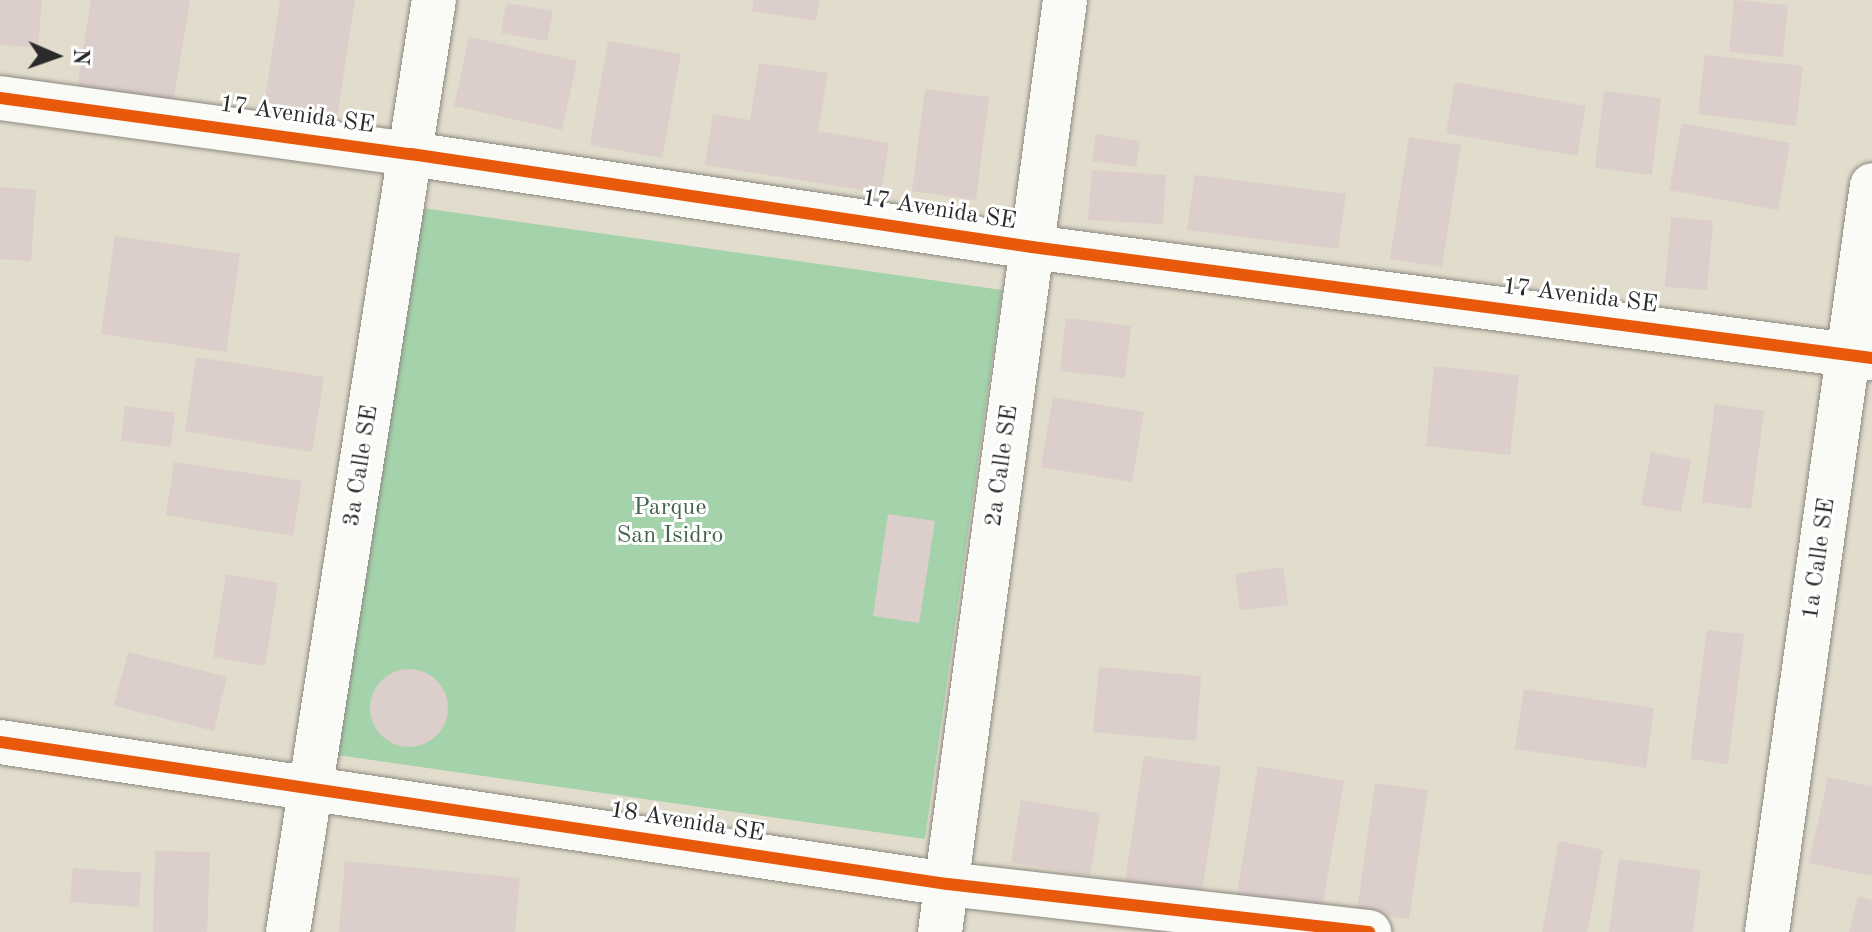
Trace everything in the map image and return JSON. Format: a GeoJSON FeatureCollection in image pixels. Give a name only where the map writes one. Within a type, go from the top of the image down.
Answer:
{"type":"FeatureCollection","features":[{"type":"Feature","properties":{"kind":"street","name":"3a Calle SE"},"geometry":{"type":"LineString","coordinates":[[288,932],[434,0]]}},
{"type":"Feature","properties":{"kind":"street","name":"2a Calle SE"},"geometry":{"type":"LineString","coordinates":[[940,932],[1065,0]]}},
{"type":"Feature","properties":{"kind":"street","name":"17 Avenida SE"},"geometry":{"type":"LineString","coordinates":[[0,98],[411,154],[1032,247],[1860,356]]}},
{"type":"Feature","properties":{"kind":"street","name":"1a Calle SE"},"geometry":{"type":"LineString","coordinates":[[1767,932],[1860,356],[1872,185]]}},
{"type":"Feature","properties":{"kind":"street","name":"18 Avenida SE"},"geometry":{"type":"LineString","coordinates":[[0,742],[947,884],[1369,932]]}},
{"type":"Feature","properties":{"kind":"green space","name":"Parque San Isidro"},"geometry":{"type":"Polygon","coordinates":[[[415,207],[1002,290],[925,839],[337,755],[415,207]]]}},
{"type":"Feature","properties":{"kind":"building"},"geometry":{"type":"Polygon","coordinates":[[[0,0],[42,0],[38,47],[0,45],[0,0]]]}},
{"type":"Feature","properties":{"kind":"building"},"geometry":{"type":"Polygon","coordinates":[[[91,0],[190,0],[173,104],[77,88],[91,0]]]}},
{"type":"Feature","properties":{"kind":"building"},"geometry":{"type":"Polygon","coordinates":[[[280,0],[355,0],[336,124],[263,113],[280,0]]]}},
{"type":"Feature","properties":{"kind":"building"},"geometry":{"type":"Polygon","coordinates":[[[754,0],[820,0],[816,21],[752,11],[754,0]]]}},
{"type":"Feature","properties":{"kind":"building"},"geometry":{"type":"Polygon","coordinates":[[[1734,0],[1788,5],[1783,57],[1729,52],[1734,0]]]}},
{"type":"Feature","properties":{"kind":"building"},"geometry":{"type":"Polygon","coordinates":[[[506,3],[553,11],[547,41],[501,33],[506,3]]]}},
{"type":"Feature","properties":{"kind":"building"},"geometry":{"type":"Polygon","coordinates":[[[469,37],[577,61],[562,130],[454,106],[469,37]]]}},
{"type":"Feature","properties":{"kind":"building"},"geometry":{"type":"Polygon","coordinates":[[[608,41],[681,54],[662,158],[590,145],[608,41]]]}},
{"type":"Feature","properties":{"kind":"building"},"geometry":{"type":"Polygon","coordinates":[[[1705,55],[1803,66],[1796,126],[1698,114],[1705,55]]]}},
{"type":"Feature","properties":{"kind":"building"},"geometry":{"type":"Polygon","coordinates":[[[759,63],[828,73],[818,131],[889,143],[881,193],[705,165],[713,114],[750,120],[759,63]]]}},
{"type":"Feature","properties":{"kind":"building"},"geometry":{"type":"Polygon","coordinates":[[[1455,82],[1586,106],[1577,156],[1446,133],[1455,82]]]}},
{"type":"Feature","properties":{"kind":"building"},"geometry":{"type":"Polygon","coordinates":[[[925,89],[989,97],[976,200],[912,191],[925,89]]]}},
{"type":"Feature","properties":{"kind":"building"},"geometry":{"type":"Polygon","coordinates":[[[1604,91],[1661,98],[1652,175],[1595,168],[1604,91]]]}},
{"type":"Feature","properties":{"kind":"building"},"geometry":{"type":"Polygon","coordinates":[[[1682,123],[1790,143],[1778,210],[1669,190],[1682,123]]]}},
{"type":"Feature","properties":{"kind":"building"},"geometry":{"type":"Polygon","coordinates":[[[1096,134],[1140,141],[1136,167],[1092,161],[1096,134]]]}},
{"type":"Feature","properties":{"kind":"building"},"geometry":{"type":"Polygon","coordinates":[[[1409,137],[1461,145],[1442,267],[1390,259],[1409,137]]]}},
{"type":"Feature","properties":{"kind":"building"},"geometry":{"type":"Polygon","coordinates":[[[1092,170],[1166,175],[1163,224],[1088,220],[1092,170]]]}},
{"type":"Feature","properties":{"kind":"building"},"geometry":{"type":"Polygon","coordinates":[[[1195,175],[1346,194],[1338,249],[1187,230],[1195,175]]]}},
{"type":"Feature","properties":{"kind":"building"},"geometry":{"type":"Polygon","coordinates":[[[0,187],[36,190],[31,261],[0,259],[0,187]]]}},
{"type":"Feature","properties":{"kind":"building"},"geometry":{"type":"Polygon","coordinates":[[[1671,217],[1713,221],[1707,290],[1665,287],[1671,217]]]}},
{"type":"Feature","properties":{"kind":"building"},"geometry":{"type":"Polygon","coordinates":[[[115,236],[240,254],[226,352],[101,334],[115,236]]]}},
{"type":"Feature","properties":{"kind":"building"},"geometry":{"type":"Polygon","coordinates":[[[1066,318],[1131,326],[1125,378],[1060,371],[1066,318]]]}},
{"type":"Feature","properties":{"kind":"building"},"geometry":{"type":"Polygon","coordinates":[[[196,357],[324,377],[312,452],[185,431],[196,357]]]}},
{"type":"Feature","properties":{"kind":"building"},"geometry":{"type":"Polygon","coordinates":[[[1434,366],[1519,375],[1510,455],[1426,446],[1434,366]]]}},
{"type":"Feature","properties":{"kind":"building"},"geometry":{"type":"Polygon","coordinates":[[[1053,397],[1144,412],[1132,482],[1041,467],[1053,397]]]}},
{"type":"Feature","properties":{"kind":"building"},"geometry":{"type":"Polygon","coordinates":[[[1715,404],[1764,411],[1751,509],[1702,502],[1715,404]]]}},
{"type":"Feature","properties":{"kind":"building"},"geometry":{"type":"Polygon","coordinates":[[[125,406],[175,413],[171,447],[121,441],[125,406]]]}},
{"type":"Feature","properties":{"kind":"building"},"geometry":{"type":"Polygon","coordinates":[[[1651,452],[1691,460],[1681,512],[1641,505],[1651,452]]]}},
{"type":"Feature","properties":{"kind":"building"},"geometry":{"type":"Polygon","coordinates":[[[174,462],[302,481],[293,536],[166,515],[174,462]]]}},
{"type":"Feature","properties":{"kind":"building"},"geometry":{"type":"Polygon","coordinates":[[[888,514],[935,521],[919,623],[873,616],[888,514]]]}},
{"type":"Feature","properties":{"kind":"building"},"geometry":{"type":"Polygon","coordinates":[[[1283,567],[1288,605],[1240,610],[1235,574],[1283,567]]]}},
{"type":"Feature","properties":{"kind":"building"},"geometry":{"type":"Polygon","coordinates":[[[226,574],[278,583],[265,666],[213,657],[226,574]]]}},
{"type":"Feature","properties":{"kind":"building"},"geometry":{"type":"Polygon","coordinates":[[[1707,630],[1744,634],[1728,764],[1690,759],[1707,630]]]}},
{"type":"Feature","properties":{"kind":"building"},"geometry":{"type":"Polygon","coordinates":[[[128,652],[227,677],[214,731],[114,706],[128,652]]]}},
{"type":"Feature","properties":{"kind":"building"},"geometry":{"type":"Polygon","coordinates":[[[1099,667],[1201,676],[1196,741],[1093,732],[1099,667]]]}},
{"type":"Feature","properties":{"kind":"building"},"geometry":{"type":"Polygon","coordinates":[[[409,669],[424,672],[437,680],[445,693],[448,708],[445,723],[437,736],[424,744],[409,747],[394,744],[381,736],[373,723],[370,708],[373,693],[381,680],[394,672],[409,669]]]}},
{"type":"Feature","properties":{"kind":"building"},"geometry":{"type":"Polygon","coordinates":[[[1524,689],[1654,708],[1646,768],[1515,749],[1524,689]]]}},
{"type":"Feature","properties":{"kind":"building"},"geometry":{"type":"Polygon","coordinates":[[[1144,756],[1221,767],[1202,892],[1125,881],[1144,756]]]}},
{"type":"Feature","properties":{"kind":"building"},"geometry":{"type":"Polygon","coordinates":[[[1258,766],[1344,781],[1321,914],[1236,899],[1258,766]]]}},
{"type":"Feature","properties":{"kind":"building"},"geometry":{"type":"Polygon","coordinates":[[[1828,777],[1872,787],[1872,876],[1809,863],[1828,777]]]}},
{"type":"Feature","properties":{"kind":"building"},"geometry":{"type":"Polygon","coordinates":[[[1375,783],[1428,790],[1409,919],[1357,911],[1375,783]]]}},
{"type":"Feature","properties":{"kind":"building"},"geometry":{"type":"Polygon","coordinates":[[[1021,800],[1100,813],[1090,876],[1011,862],[1021,800]]]}},
{"type":"Feature","properties":{"kind":"building"},"geometry":{"type":"Polygon","coordinates":[[[1559,841],[1603,850],[1587,932],[1542,932],[1559,841]]]}},
{"type":"Feature","properties":{"kind":"building"},"geometry":{"type":"Polygon","coordinates":[[[155,851],[210,852],[207,932],[153,932],[155,851]]]}},
{"type":"Feature","properties":{"kind":"building"},"geometry":{"type":"Polygon","coordinates":[[[1619,859],[1701,870],[1693,932],[1609,932],[1619,859]]]}},
{"type":"Feature","properties":{"kind":"building"},"geometry":{"type":"Polygon","coordinates":[[[345,861],[520,878],[515,932],[339,932],[345,861]]]}},
{"type":"Feature","properties":{"kind":"building"},"geometry":{"type":"Polygon","coordinates":[[[73,868],[141,873],[139,907],[70,902],[73,868]]]}},
{"type":"Feature","properties":{"kind":"building"},"geometry":{"type":"Polygon","coordinates":[[[1858,896],[1872,900],[1872,932],[1849,932],[1858,896]]]}},
{"type":"Feature","properties":{"kind":"cycle path"},"geometry":{"type":"LineString","coordinates":[[0,98],[411,154],[1032,247],[1872,358]]}},
{"type":"Feature","properties":{"kind":"cycle path"},"geometry":{"type":"LineString","coordinates":[[0,742],[947,884],[1369,932]]}}]}
